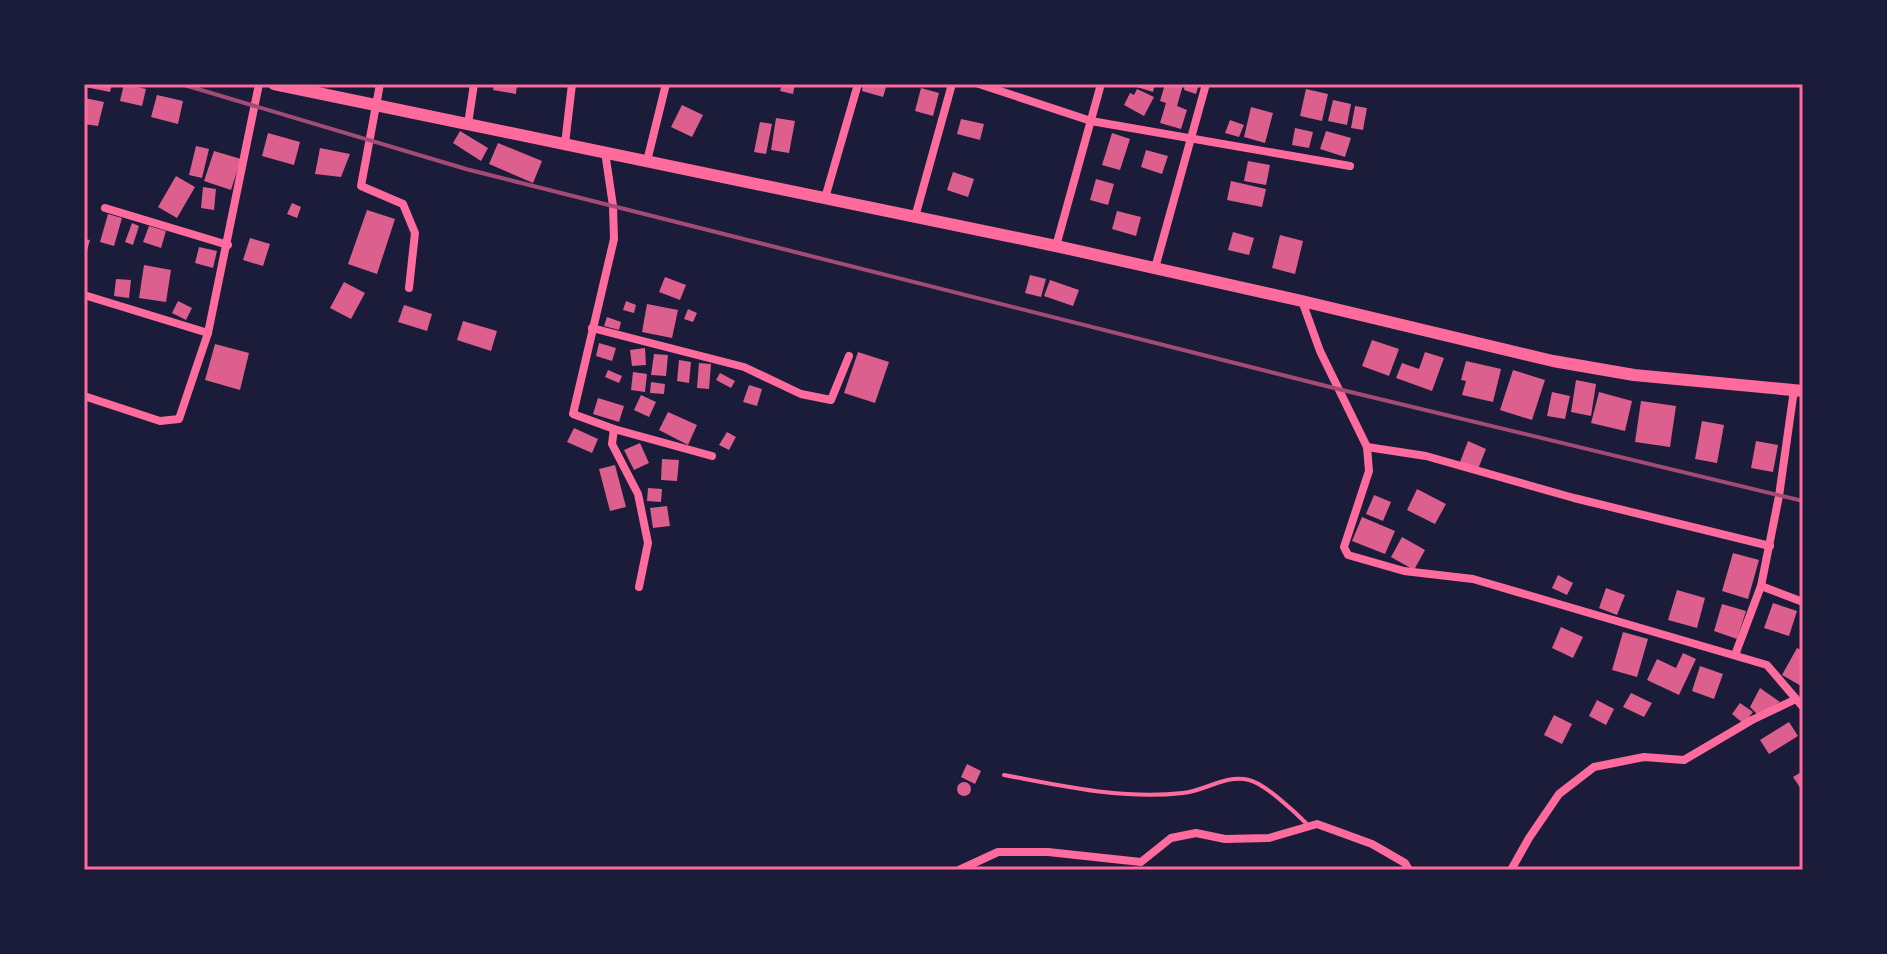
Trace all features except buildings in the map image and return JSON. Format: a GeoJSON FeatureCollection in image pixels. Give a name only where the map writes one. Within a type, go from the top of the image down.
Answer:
{"type":"FeatureCollection","features":[{"type":"Feature","properties":{"kind":"main road"},"geometry":{"type":"LineString","coordinates":[[274,84],[1056,246],[1563,363],[1634,375],[1798,391]]}},
{"type":"Feature","properties":{"kind":"street"},"geometry":{"type":"LineString","coordinates":[[84,396],[160,421],[179,419],[208,333],[259,84]]}},
{"type":"Feature","properties":{"kind":"street"},"geometry":{"type":"LineString","coordinates":[[380,84],[361,186],[403,204],[415,233],[409,288]]}},
{"type":"Feature","properties":{"kind":"street"},"geometry":{"type":"LineString","coordinates":[[468,124],[474,84]]}},
{"type":"Feature","properties":{"kind":"street"},"geometry":{"type":"LineString","coordinates":[[565,144],[572,84]]}},
{"type":"Feature","properties":{"kind":"street"},"geometry":{"type":"LineString","coordinates":[[647,161],[666,84]]}},
{"type":"Feature","properties":{"kind":"street"},"geometry":{"type":"LineString","coordinates":[[825,198],[858,84]]}},
{"type":"Feature","properties":{"kind":"street"},"geometry":{"type":"LineString","coordinates":[[915,217],[952,84]]}},
{"type":"Feature","properties":{"kind":"street"},"geometry":{"type":"LineString","coordinates":[[979,84],[1091,121],[1350,166]]}},
{"type":"Feature","properties":{"kind":"street"},"geometry":{"type":"LineString","coordinates":[[1056,246],[1101,84]]}},
{"type":"Feature","properties":{"kind":"street"},"geometry":{"type":"LineString","coordinates":[[1155,268],[1206,84]]}},
{"type":"Feature","properties":{"kind":"street"},"geometry":{"type":"LineString","coordinates":[[605,152],[613,206],[614,239],[573,414],[614,429],[712,456]]}},
{"type":"Feature","properties":{"kind":"street"},"geometry":{"type":"LineString","coordinates":[[105,208],[228,245]]}},
{"type":"Feature","properties":{"kind":"street"},"geometry":{"type":"LineString","coordinates":[[84,295],[208,333]]}},
{"type":"Feature","properties":{"kind":"street"},"geometry":{"type":"LineString","coordinates":[[1302,301],[1320,351],[1367,447],[1369,471],[1344,547],[1348,555],[1404,571],[1473,579],[1767,665],[1803,707]]}},
{"type":"Feature","properties":{"kind":"street"},"geometry":{"type":"LineString","coordinates":[[592,328],[744,367],[801,394],[831,400],[849,356]]}},
{"type":"Feature","properties":{"kind":"street"},"geometry":{"type":"LineString","coordinates":[[1735,655],[1761,586],[1798,391]]}},
{"type":"Feature","properties":{"kind":"street"},"geometry":{"type":"LineString","coordinates":[[614,429],[612,444],[638,494],[648,543],[639,587]]}},
{"type":"Feature","properties":{"kind":"street"},"geometry":{"type":"LineString","coordinates":[[1367,447],[1426,456],[1574,498],[1770,546]]}},
{"type":"Feature","properties":{"kind":"street"},"geometry":{"type":"LineString","coordinates":[[1761,586],[1803,602]]}},
{"type":"Feature","properties":{"kind":"street"},"geometry":{"type":"LineString","coordinates":[[1511,870],[1559,794],[1594,767],[1644,757],[1684,760],[1752,720],[1796,699]]}},
{"type":"Feature","properties":{"kind":"street"},"geometry":{"type":"LineString","coordinates":[[959,870],[998,852],[1048,852],[1141,862],[1171,838],[1196,833],[1225,839],[1269,838],[1317,824],[1372,844],[1405,863],[1409,870]]}},
{"type":"Feature","properties":{"kind":"lane"},"geometry":{"type":"LineString","coordinates":[[1004,775],[1129,795],[1185,793],[1224,780],[1250,780],[1286,804],[1310,826]]}},
{"type":"Feature","properties":{"kind":"railway"},"geometry":{"type":"LineString","coordinates":[[181,84],[466,169],[1338,389],[1803,501]]}}]}
